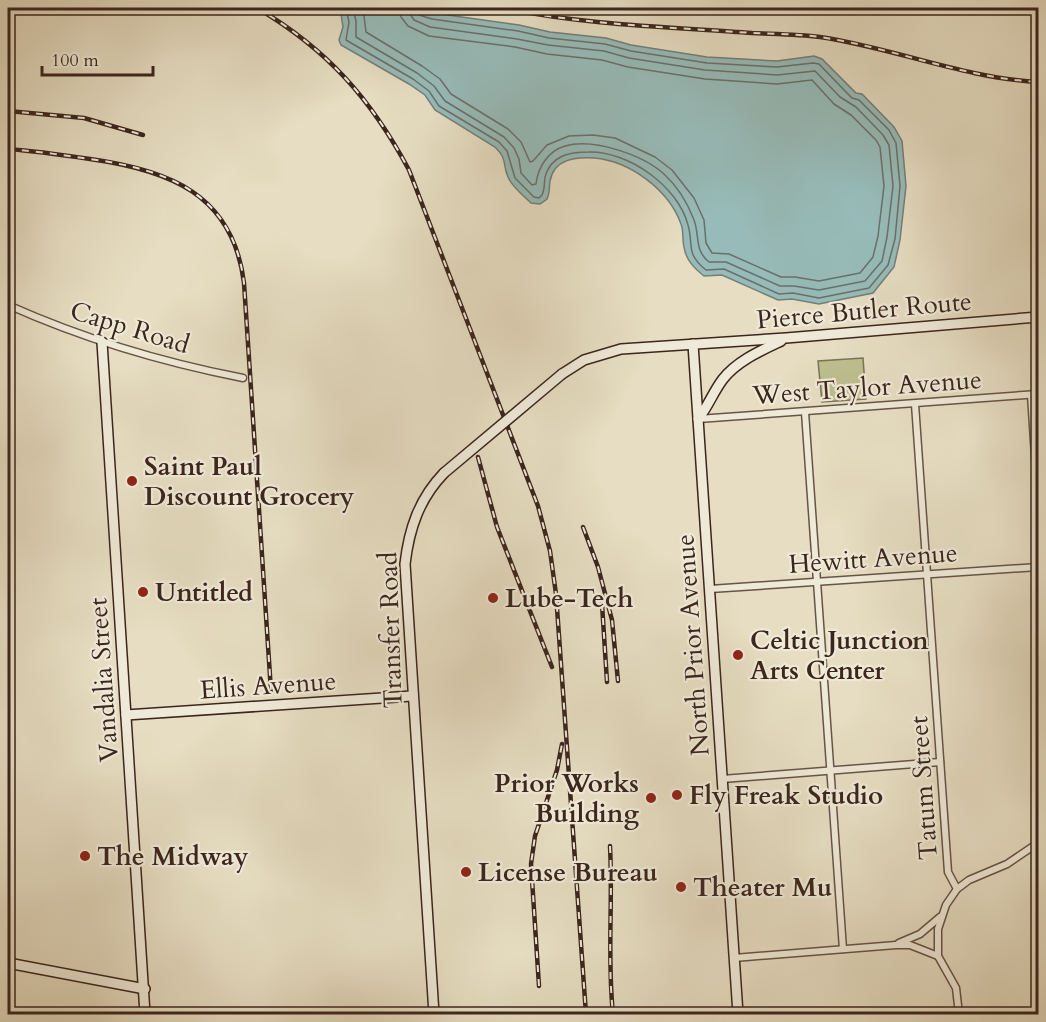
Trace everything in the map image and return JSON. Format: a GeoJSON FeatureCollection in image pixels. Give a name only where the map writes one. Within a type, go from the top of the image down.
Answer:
{"type":"FeatureCollection","features":[{"type":"Feature","properties":{"kind":"street","name":"Capp Road"},"geometry":{"type":"LineString","coordinates":[[8,305],[102,342],[165,361],[243,378]]}},
{"type":"Feature","properties":{"kind":"street","name":"Pierce Butler Route"},"geometry":{"type":"LineString","coordinates":[[693,344],[1038,317]]}},
{"type":"Feature","properties":{"kind":"street"},"geometry":{"type":"LineString","coordinates":[[698,419],[724,378],[739,364],[786,338]]}},
{"type":"Feature","properties":{"kind":"street","name":"Vandalia Street"},"geometry":{"type":"LineString","coordinates":[[102,342],[146,1014]]}},
{"type":"Feature","properties":{"kind":"street","name":"Transfer Road"},"geometry":{"type":"LineString","coordinates":[[434,1014],[404,581],[412,524],[429,490],[444,473],[562,374],[584,360],[609,351],[693,344]]}},
{"type":"Feature","properties":{"kind":"street","name":"North Prior Avenue"},"geometry":{"type":"LineString","coordinates":[[693,344],[738,1014]]}},
{"type":"Feature","properties":{"kind":"street","name":"West Taylor Avenue"},"geometry":{"type":"LineString","coordinates":[[698,419],[1038,394]]}},
{"type":"Feature","properties":{"kind":"street"},"geometry":{"type":"LineString","coordinates":[[1031,395],[1038,503]]}},
{"type":"Feature","properties":{"kind":"street","name":"Tatum Street"},"geometry":{"type":"LineString","coordinates":[[915,404],[948,872],[957,889],[940,917],[938,956]]}},
{"type":"Feature","properties":{"kind":"street"},"geometry":{"type":"LineString","coordinates":[[805,412],[843,949]]}},
{"type":"Feature","properties":{"kind":"street","name":"Hewitt Avenue"},"geometry":{"type":"LineString","coordinates":[[710,589],[1038,567]]}},
{"type":"Feature","properties":{"kind":"street","name":"Ellis Avenue"},"geometry":{"type":"LineString","coordinates":[[126,715],[412,696]]}},
{"type":"Feature","properties":{"kind":"street"},"geometry":{"type":"LineString","coordinates":[[722,779],[940,762]]}},
{"type":"Feature","properties":{"kind":"street"},"geometry":{"type":"LineString","coordinates":[[957,889],[969,880],[1007,864],[1038,843]]}},
{"type":"Feature","properties":{"kind":"street"},"geometry":{"type":"LineString","coordinates":[[896,945],[920,933],[940,917]]}},
{"type":"Feature","properties":{"kind":"street"},"geometry":{"type":"LineString","coordinates":[[734,958],[910,945],[938,956],[956,988],[959,1014]]}},
{"type":"Feature","properties":{"kind":"street"},"geometry":{"type":"LineString","coordinates":[[8,963],[145,989]]}},
{"type":"Feature","properties":{"kind":"green space"},"geometry":{"type":"Polygon","coordinates":[[[863,358],[866,399],[822,402],[818,361],[863,358]]]}},
{"type":"Feature","properties":{"kind":"water"},"geometry":{"type":"Polygon","coordinates":[[[340,8],[412,8],[550,32],[606,38],[631,45],[707,57],[777,61],[814,56],[822,59],[856,93],[862,94],[894,127],[902,141],[906,186],[900,240],[894,267],[873,293],[819,304],[792,299],[778,300],[722,275],[704,276],[689,260],[683,244],[681,224],[658,189],[634,171],[608,160],[580,158],[566,161],[552,174],[547,199],[540,204],[531,203],[510,181],[503,159],[495,147],[435,110],[425,95],[409,84],[341,45],[339,40],[343,27],[340,8]]]}},
{"type":"Feature","properties":{"kind":"railway"},"geometry":{"type":"LineString","coordinates":[[257,8],[305,41],[345,78],[363,98],[409,170],[538,506],[550,551],[556,594],[586,1014]]}},
{"type":"Feature","properties":{"kind":"railway"},"geometry":{"type":"LineString","coordinates":[[503,8],[595,22],[820,37],[983,75],[1038,82]]}},
{"type":"Feature","properties":{"kind":"railway"},"geometry":{"type":"LineString","coordinates":[[8,111],[84,118],[143,135]]}},
{"type":"Feature","properties":{"kind":"railway"},"geometry":{"type":"LineString","coordinates":[[8,149],[90,159],[146,170],[192,192],[211,208],[226,228],[237,253],[244,283],[271,691]]}},
{"type":"Feature","properties":{"kind":"railway"},"geometry":{"type":"LineString","coordinates":[[478,457],[497,527],[552,667]]}},
{"type":"Feature","properties":{"kind":"railway"},"geometry":{"type":"LineString","coordinates":[[583,527],[598,567],[612,620],[618,681]]}},
{"type":"Feature","properties":{"kind":"railway"},"geometry":{"type":"LineString","coordinates":[[602,604],[607,682]]}},
{"type":"Feature","properties":{"kind":"railway"},"geometry":{"type":"LineString","coordinates":[[539,986],[531,864],[535,836],[557,770],[562,744]]}},
{"type":"Feature","properties":{"kind":"railway"},"geometry":{"type":"LineString","coordinates":[[610,846],[610,972],[613,1014]]}},
{"type":"Feature","properties":{"kind":"place","name":"Saint Paul Discount Grocery"},"geometry":{"type":"Point","coordinates":[132,481]}},
{"type":"Feature","properties":{"kind":"place","name":"Untitled"},"geometry":{"type":"Point","coordinates":[143,592]}},
{"type":"Feature","properties":{"kind":"place","name":"Lube-Tech"},"geometry":{"type":"Point","coordinates":[493,598]}},
{"type":"Feature","properties":{"kind":"place","name":"Celtic Junction Arts Center"},"geometry":{"type":"Point","coordinates":[738,655]}},
{"type":"Feature","properties":{"kind":"place","name":"Fly Freak Studio"},"geometry":{"type":"Point","coordinates":[677,795]}},
{"type":"Feature","properties":{"kind":"place","name":"Prior Works Building"},"geometry":{"type":"Point","coordinates":[651,798]}},
{"type":"Feature","properties":{"kind":"place","name":"The Midway"},"geometry":{"type":"Point","coordinates":[85,856]}},
{"type":"Feature","properties":{"kind":"place","name":"License Bureau"},"geometry":{"type":"Point","coordinates":[466,872]}},
{"type":"Feature","properties":{"kind":"place","name":"Theater Mu"},"geometry":{"type":"Point","coordinates":[681,887]}}]}
